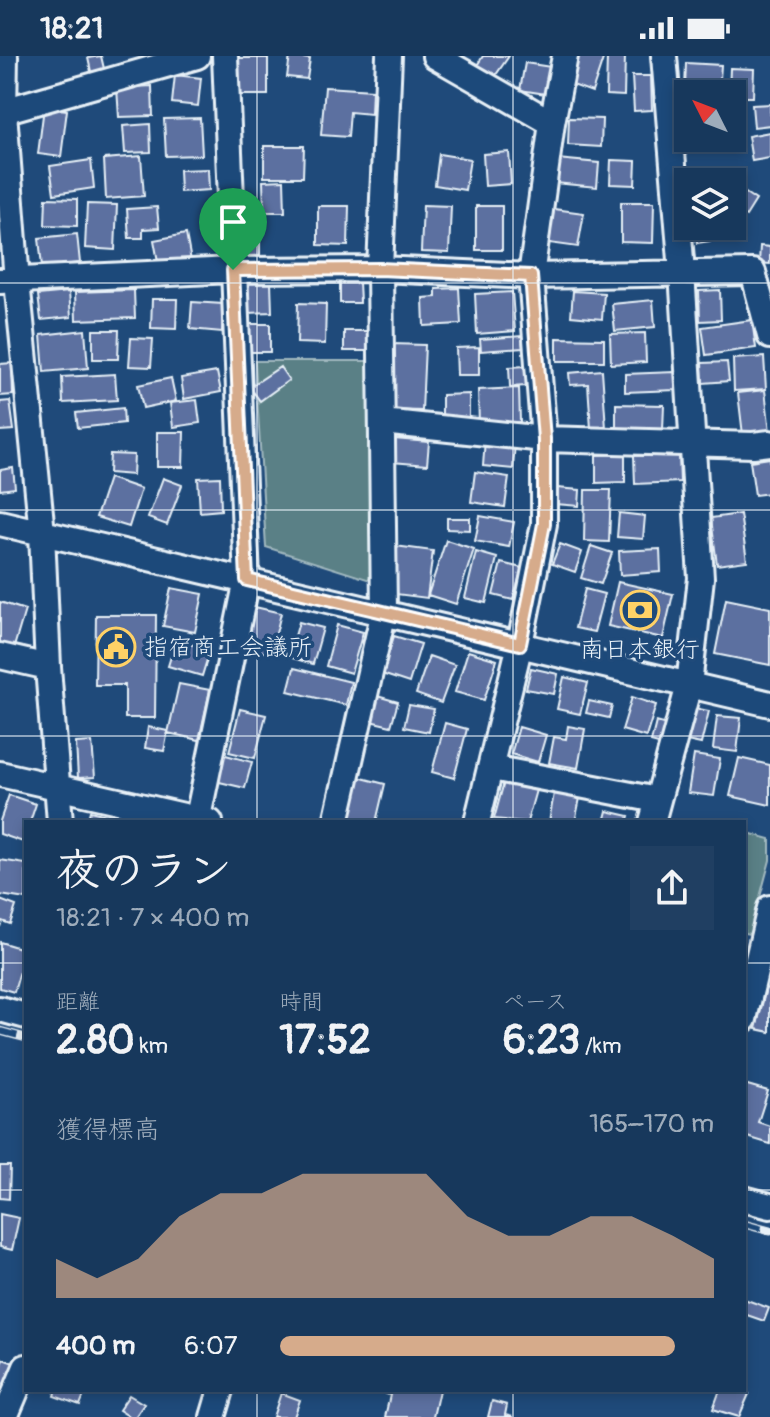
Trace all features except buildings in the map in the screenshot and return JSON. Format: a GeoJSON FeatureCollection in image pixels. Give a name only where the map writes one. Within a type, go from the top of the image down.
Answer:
{"type":"FeatureCollection","features":[{"type":"Feature","properties":{"kind":"street"},"geometry":{"type":"LineString","coordinates":[[5,56],[2,112],[8,281],[42,533],[60,820]]}},
{"type":"Feature","properties":{"kind":"street"},"geometry":{"type":"LineString","coordinates":[[2,112],[197,56]]}},
{"type":"Feature","properties":{"kind":"street"},"geometry":{"type":"LineString","coordinates":[[202,820],[247,580],[225,56]]}},
{"type":"Feature","properties":{"kind":"street"},"geometry":{"type":"LineString","coordinates":[[336,820],[384,611],[380,269],[389,56]]}},
{"type":"Feature","properties":{"kind":"street"},"geometry":{"type":"LineString","coordinates":[[435,56],[552,123]]}},
{"type":"Feature","properties":{"kind":"street"},"geometry":{"type":"LineString","coordinates":[[478,820],[520,644],[544,524],[544,439],[531,276],[552,123],[565,56]]}},
{"type":"Feature","properties":{"kind":"street"},"geometry":{"type":"LineString","coordinates":[[492,768],[654,811],[689,685],[701,578],[682,272],[664,56]]}},
{"type":"Feature","properties":{"kind":"street"},"geometry":{"type":"LineString","coordinates":[[8,281],[233,270],[380,269],[531,276],[753,272],[770,336]]}},
{"type":"Feature","properties":{"kind":"street"},"geometry":{"type":"LineString","coordinates":[[382,422],[544,439],[770,443]]}},
{"type":"Feature","properties":{"kind":"street"},"geometry":{"type":"LineString","coordinates":[[0,523],[770,704]]}},
{"type":"Feature","properties":{"kind":"street"},"geometry":{"type":"LineString","coordinates":[[0,656],[48,667]]}},
{"type":"Feature","properties":{"kind":"street"},"geometry":{"type":"LineString","coordinates":[[0,774],[198,820]]}},
{"type":"Feature","properties":{"kind":"street"},"geometry":{"type":"LineString","coordinates":[[746,1009],[758,948],[770,908]]}},
{"type":"Feature","properties":{"kind":"street"},"geometry":{"type":"LineString","coordinates":[[0,1009],[24,1015]]}},
{"type":"Feature","properties":{"kind":"street"},"geometry":{"type":"LineString","coordinates":[[746,1200],[770,1206]]}},
{"type":"Feature","properties":{"kind":"street"},"geometry":{"type":"LineString","coordinates":[[6,1404],[24,1371]]}},
{"type":"Feature","properties":{"kind":"street"},"geometry":{"type":"LineString","coordinates":[[213,1417],[220,1392]]}},
{"type":"Feature","properties":{"kind":"green space"},"geometry":{"type":"Polygon","coordinates":[[[255,361],[371,361],[370,580],[266,547],[255,361]]]}},
{"type":"Feature","properties":{"kind":"green space"},"geometry":{"type":"Polygon","coordinates":[[[746,833],[770,839],[770,860],[750,934],[746,933],[746,833]]]}},
{"type":"Feature","properties":{"kind":"railway"},"geometry":{"type":"LineString","coordinates":[[0,1031],[24,1037]]}},
{"type":"Feature","properties":{"kind":"railway"},"geometry":{"type":"LineString","coordinates":[[746,1225],[770,1231]]}},
{"type":"Feature","properties":{"kind":"place","name":"南日本銀行"},"geometry":{"type":"Point","coordinates":[640,610]}},
{"type":"Feature","properties":{"kind":"place","name":"指宿商工会議所"},"geometry":{"type":"Point","coordinates":[116,647]}},
{"type":"Feature","properties":{"kind":"route"},"geometry":{"type":"LineString","coordinates":[[380,269],[531,276],[544,439],[544,524],[520,644],[247,580],[233,270],[380,269]]}}]}
